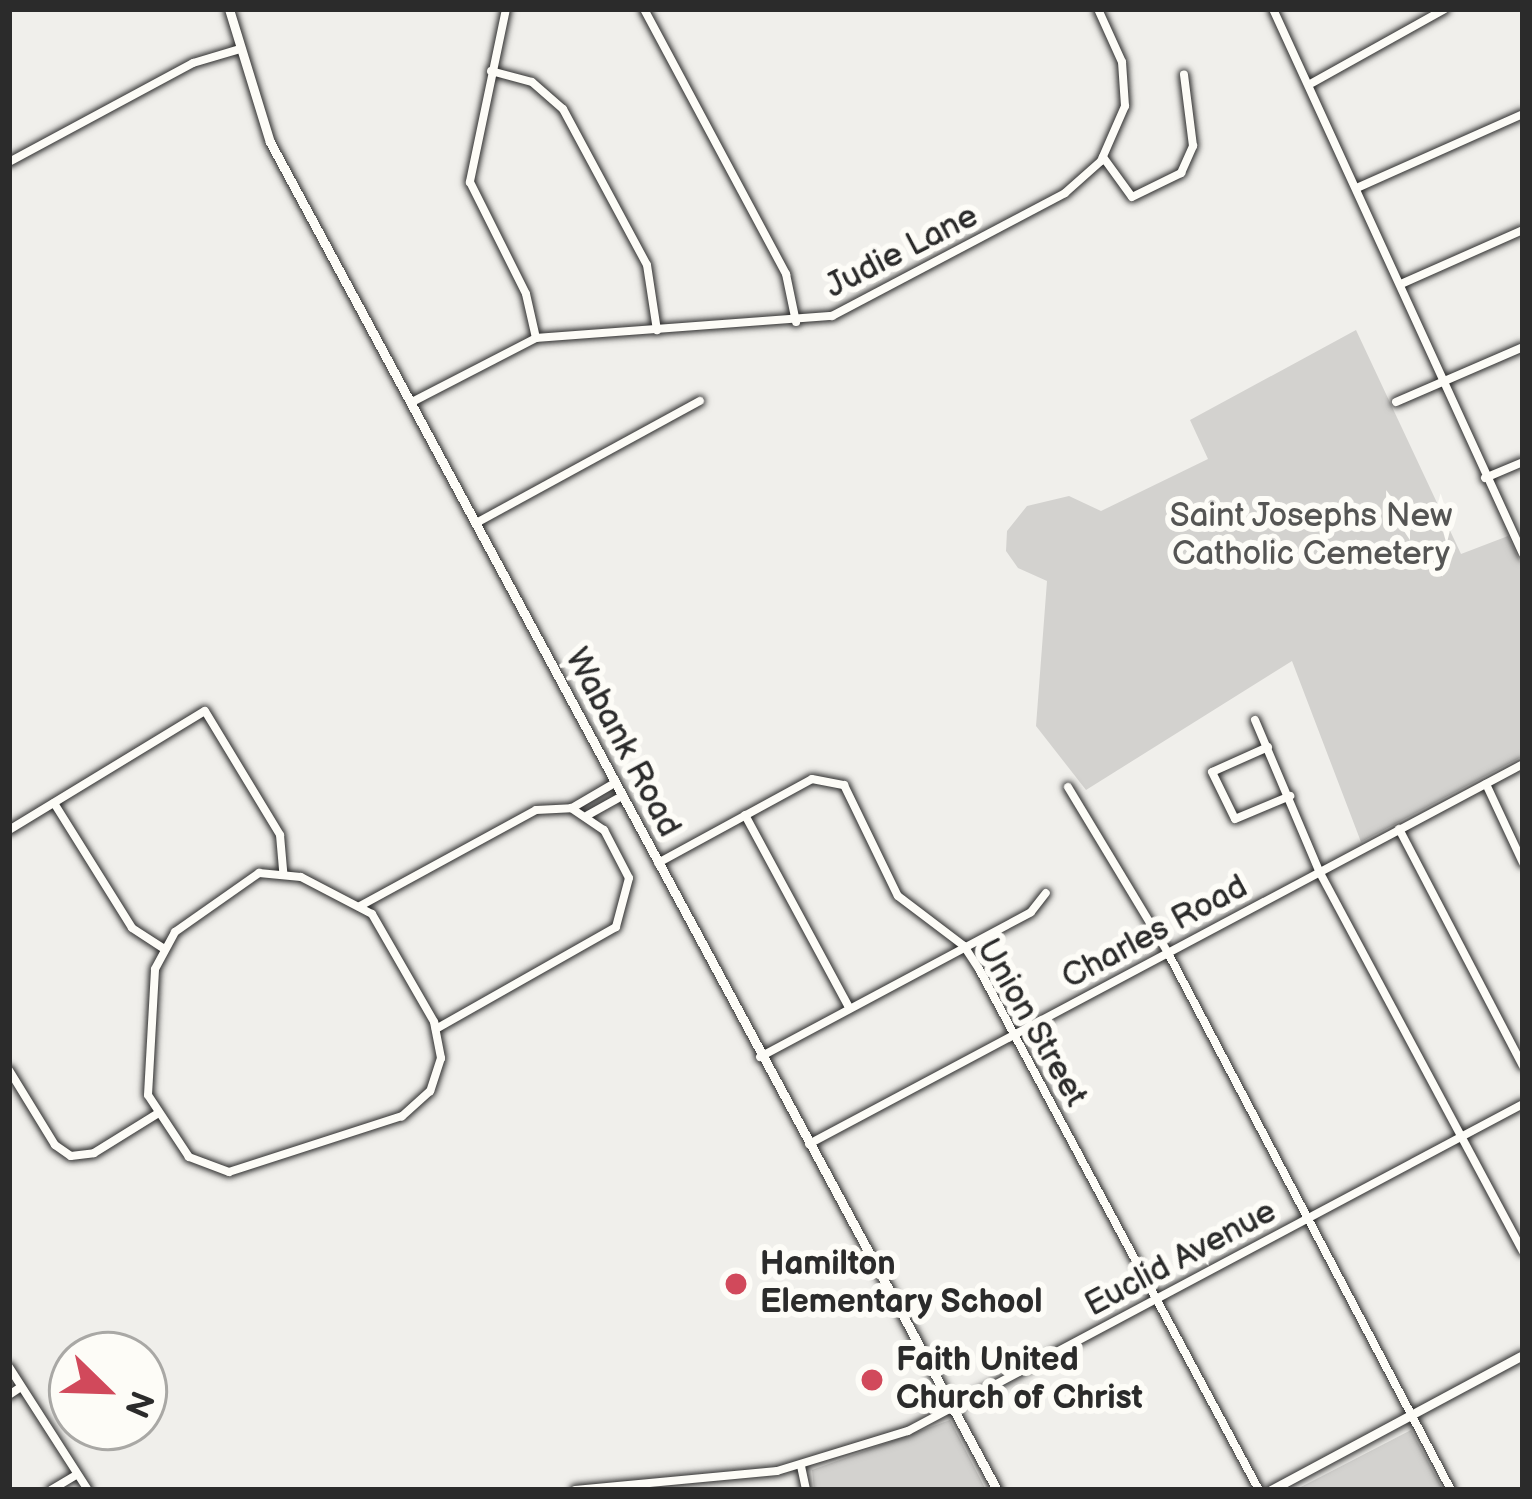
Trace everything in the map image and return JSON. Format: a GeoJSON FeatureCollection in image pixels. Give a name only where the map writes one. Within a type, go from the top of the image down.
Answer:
{"type":"FeatureCollection","features":[{"type":"Feature","properties":{"kind":"street","name":"Wabank Road"},"geometry":{"type":"LineString","coordinates":[[229,9],[237,50],[269,142],[997,1490]]}},
{"type":"Feature","properties":{"kind":"street"},"geometry":{"type":"LineString","coordinates":[[506,9],[470,182],[518,274],[536,338]]}},
{"type":"Feature","properties":{"kind":"street"},"geometry":{"type":"LineString","coordinates":[[644,9],[786,274],[796,322]]}},
{"type":"Feature","properties":{"kind":"street","name":"Judie Lane"},"geometry":{"type":"LineString","coordinates":[[412,401],[536,338],[796,322],[858,305],[1064,193],[1103,157],[1121,119],[1125,81],[1098,9]]}},
{"type":"Feature","properties":{"kind":"street"},"geometry":{"type":"LineString","coordinates":[[1273,9],[1312,83],[1485,478],[1523,554]]}},
{"type":"Feature","properties":{"kind":"street"},"geometry":{"type":"LineString","coordinates":[[1312,83],[1445,9]]}},
{"type":"Feature","properties":{"kind":"street"},"geometry":{"type":"LineString","coordinates":[[9,162],[193,64],[237,50]]}},
{"type":"Feature","properties":{"kind":"street"},"geometry":{"type":"LineString","coordinates":[[491,71],[532,82],[557,99],[647,265],[656,330]]}},
{"type":"Feature","properties":{"kind":"street"},"geometry":{"type":"LineString","coordinates":[[1103,157],[1132,197],[1180,172],[1193,146],[1184,75]]}},
{"type":"Feature","properties":{"kind":"street"},"geometry":{"type":"LineString","coordinates":[[1358,187],[1523,114]]}},
{"type":"Feature","properties":{"kind":"street"},"geometry":{"type":"LineString","coordinates":[[1401,284],[1523,230]]}},
{"type":"Feature","properties":{"kind":"street"},"geometry":{"type":"LineString","coordinates":[[1396,402],[1523,347]]}},
{"type":"Feature","properties":{"kind":"street"},"geometry":{"type":"LineString","coordinates":[[476,523],[700,401]]}},
{"type":"Feature","properties":{"kind":"street"},"geometry":{"type":"LineString","coordinates":[[1485,478],[1523,462]]}},
{"type":"Feature","properties":{"kind":"street"},"geometry":{"type":"LineString","coordinates":[[9,830],[205,712],[280,835],[283,873]]}},
{"type":"Feature","properties":{"kind":"street"},"geometry":{"type":"LineString","coordinates":[[1255,720],[1320,873],[1523,1251]]}},
{"type":"Feature","properties":{"kind":"street"},"geometry":{"type":"LineString","coordinates":[[1268,747],[1212,772],[1235,819],[1290,796]]}},
{"type":"Feature","properties":{"kind":"street","name":"Charles Road"},"geometry":{"type":"LineString","coordinates":[[809,1144],[1523,764]]}},
{"type":"Feature","properties":{"kind":"street","name":"Union Street"},"geometry":{"type":"LineString","coordinates":[[656,864],[812,778],[838,780],[898,896],[964,946],[1259,1490]]}},
{"type":"Feature","properties":{"kind":"street"},"geometry":{"type":"LineString","coordinates":[[571,808],[613,784]]}},
{"type":"Feature","properties":{"kind":"street"},"geometry":{"type":"LineString","coordinates":[[1486,784],[1523,863]]}},
{"type":"Feature","properties":{"kind":"street"},"geometry":{"type":"LineString","coordinates":[[1068,787],[1168,953],[1451,1490]]}},
{"type":"Feature","properties":{"kind":"street"},"geometry":{"type":"LineString","coordinates":[[588,815],[620,797]]}},
{"type":"Feature","properties":{"kind":"street"},"geometry":{"type":"LineString","coordinates":[[54,803],[132,928],[163,948]]}},
{"type":"Feature","properties":{"kind":"street"},"geometry":{"type":"LineString","coordinates":[[360,906],[536,810],[571,808],[588,815],[629,878],[616,927],[436,1029]]}},
{"type":"Feature","properties":{"kind":"street"},"geometry":{"type":"LineString","coordinates":[[745,814],[849,1007]]}},
{"type":"Feature","properties":{"kind":"street"},"geometry":{"type":"LineString","coordinates":[[1400,830],[1523,1066]]}},
{"type":"Feature","properties":{"kind":"street"},"geometry":{"type":"LineString","coordinates":[[283,873],[360,906],[394,945],[436,1029],[439,1070],[410,1112],[252,1170],[195,1161],[158,1114],[146,1087],[163,948],[236,885],[283,873]]}},
{"type":"Feature","properties":{"kind":"street"},"geometry":{"type":"LineString","coordinates":[[760,1057],[1031,912],[1046,893]]}},
{"type":"Feature","properties":{"kind":"street"},"geometry":{"type":"LineString","coordinates":[[9,1070],[55,1145],[71,1156],[94,1153],[158,1114]]}},
{"type":"Feature","properties":{"kind":"street","name":"Euclid Avenue"},"geometry":{"type":"LineString","coordinates":[[575,1490],[801,1466],[952,1409],[1523,1104]]}},
{"type":"Feature","properties":{"kind":"street"},"geometry":{"type":"LineString","coordinates":[[1271,1490],[1523,1355]]}},
{"type":"Feature","properties":{"kind":"street"},"geometry":{"type":"LineString","coordinates":[[9,1367],[88,1490]]}},
{"type":"Feature","properties":{"kind":"street"},"geometry":{"type":"LineString","coordinates":[[9,1395],[21,1387]]}},
{"type":"Feature","properties":{"kind":"street"},"geometry":{"type":"LineString","coordinates":[[801,1466],[806,1490]]}},
{"type":"Feature","properties":{"kind":"street"},"geometry":{"type":"LineString","coordinates":[[51,1490],[76,1474]]}},
{"type":"Feature","properties":{"kind":"green space","name":"Saint Josephs New Catholic Cemetery"},"geometry":{"type":"Polygon","coordinates":[[[1356,330],[1461,554],[1508,536],[1523,568],[1523,756],[1361,842],[1292,661],[1086,790],[1036,726],[1047,581],[1018,568],[1006,551],[1007,531],[1027,506],[1069,496],[1101,511],[1208,459],[1190,420],[1356,330]]]}},
{"type":"Feature","properties":{"kind":"green space"},"geometry":{"type":"Polygon","coordinates":[[[950,1420],[986,1490],[814,1490],[812,1470],[950,1420]]]}},
{"type":"Feature","properties":{"kind":"green space"},"geometry":{"type":"Polygon","coordinates":[[[1411,1430],[1443,1490],[1295,1490],[1411,1430]]]}},
{"type":"Feature","properties":{"kind":"place","name":"Hamilton Elementary School"},"geometry":{"type":"Point","coordinates":[736,1284]}},
{"type":"Feature","properties":{"kind":"place","name":"Faith United Church of Christ"},"geometry":{"type":"Point","coordinates":[872,1380]}}]}
